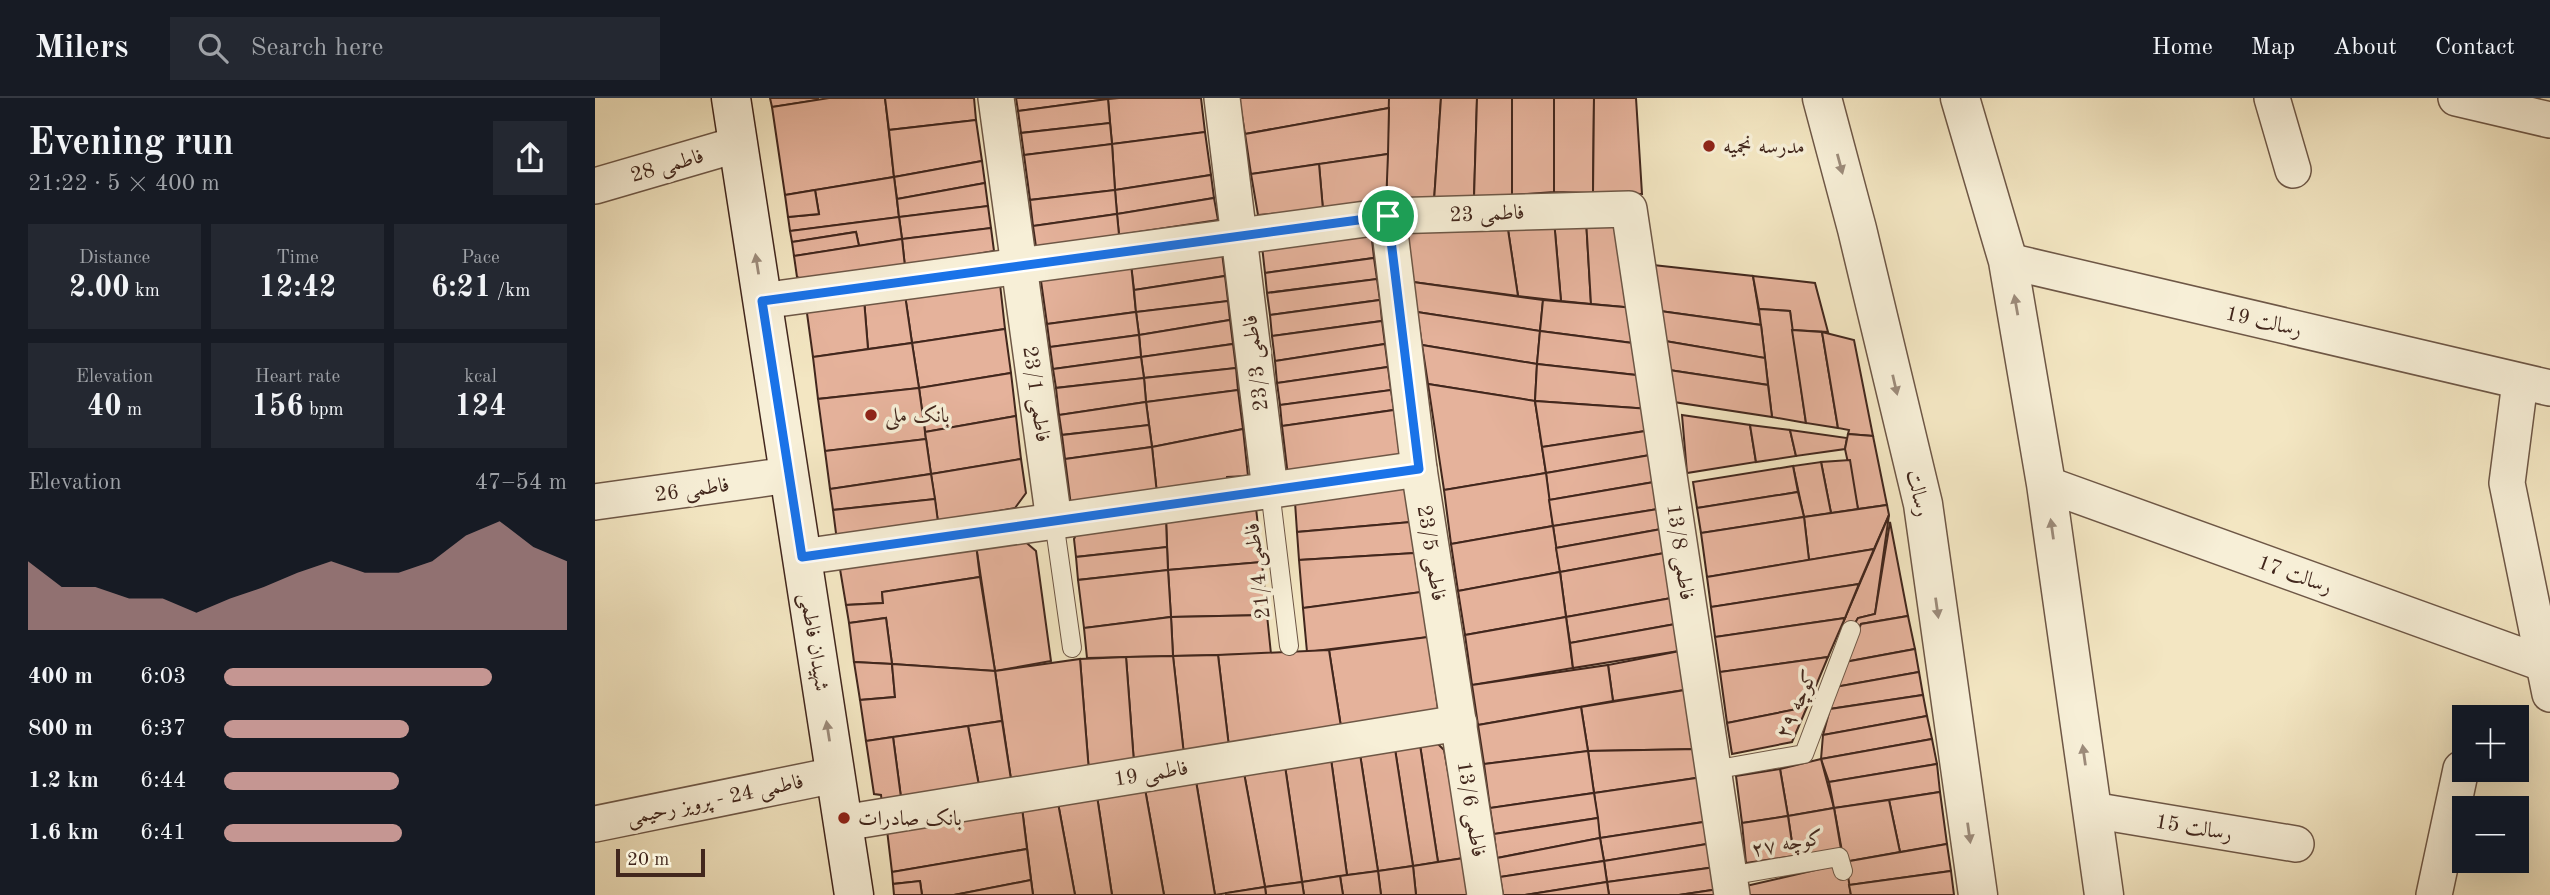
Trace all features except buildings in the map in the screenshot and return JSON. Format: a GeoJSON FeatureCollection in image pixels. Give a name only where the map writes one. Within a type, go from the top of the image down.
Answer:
{"type":"FeatureCollection","features":[{"type":"Feature","properties":{"kind":"street","name":"شهیدان فاطمی"},"geometry":{"type":"LineString","coordinates":[[731,98],[854,895]]}},
{"type":"Feature","properties":{"kind":"street","name":"فاطمی 23/1"},"geometry":{"type":"LineString","coordinates":[[996,98],[1054,521]]}},
{"type":"Feature","properties":{"kind":"street","name":"رسالت"},"geometry":{"type":"LineString","coordinates":[[1822,98],[1857,229],[1923,504],[1977,895]]}},
{"type":"Feature","properties":{"kind":"street"},"geometry":{"type":"LineString","coordinates":[[1960,98],[2008,261],[2046,484],[2104,895]]}},
{"type":"Feature","properties":{"kind":"street"},"geometry":{"type":"LineString","coordinates":[[2272,98],[2293,170]]}},
{"type":"Feature","properties":{"kind":"street"},"geometry":{"type":"LineString","coordinates":[[2456,98],[2550,120]]}},
{"type":"Feature","properties":{"kind":"street","name":"فاطمی 23/3"},"geometry":{"type":"LineString","coordinates":[[1222,102],[1270,490]]}},
{"type":"Feature","properties":{"kind":"street","name":"فاطمی 28"},"geometry":{"type":"LineString","coordinates":[[595,186],[739,144]]}},
{"type":"Feature","properties":{"kind":"street","name":"فاطمی 23"},"geometry":{"type":"LineString","coordinates":[[762,301],[1388,216],[1629,209]]}},
{"type":"Feature","properties":{"kind":"street","name":"فاطمی 13/8"},"geometry":{"type":"LineString","coordinates":[[1629,209],[1730,885]]}},
{"type":"Feature","properties":{"kind":"street","name":"فاطمی 23/5"},"geometry":{"type":"LineString","coordinates":[[1388,216],[1419,469],[1459,723]]}},
{"type":"Feature","properties":{"kind":"street","name":"رسالت 19"},"geometry":{"type":"LineString","coordinates":[[2008,261],[2535,385]]}},
{"type":"Feature","properties":{"kind":"street"},"geometry":{"type":"LineString","coordinates":[[2535,385],[2507,483],[2548,675]]}},
{"type":"Feature","properties":{"kind":"street"},"geometry":{"type":"LineString","coordinates":[[802,557],[1419,469]]}},
{"type":"Feature","properties":{"kind":"street","name":"فاطمی 26"},"geometry":{"type":"LineString","coordinates":[[595,502],[789,475]]}},
{"type":"Feature","properties":{"kind":"street","name":"رسالت 17"},"geometry":{"type":"LineString","coordinates":[[2046,484],[2548,675]]}},
{"type":"Feature","properties":{"kind":"street","name":"فاطمی 19"},"geometry":{"type":"LineString","coordinates":[[842,823],[1459,723]]}},
{"type":"Feature","properties":{"kind":"street","name":"فاطمی 13/6"},"geometry":{"type":"LineString","coordinates":[[1459,723],[1485,895]]}},
{"type":"Feature","properties":{"kind":"street","name":"فاطمی 24 - پرویز رحیمی"},"geometry":{"type":"LineString","coordinates":[[595,824],[835,775]]}},
{"type":"Feature","properties":{"kind":"street"},"geometry":{"type":"LineString","coordinates":[[2434,895],[2458,782]]}},
{"type":"Feature","properties":{"kind":"street","name":"رسالت 15"},"geometry":{"type":"LineString","coordinates":[[2092,810],[2296,844]]}},
{"type":"Feature","properties":{"kind":"lane","name":"فاطمی 21/4"},"geometry":{"type":"LineString","coordinates":[[1270,490],[1289,646]]}},
{"type":"Feature","properties":{"kind":"lane"},"geometry":{"type":"LineString","coordinates":[[1054,521],[1072,648]]}},
{"type":"Feature","properties":{"kind":"lane","name":"کوچه ۲۹"},"geometry":{"type":"LineString","coordinates":[[1713,770],[1804,754],[1851,629]]}},
{"type":"Feature","properties":{"kind":"lane","name":"کوچه ۲۷"},"geometry":{"type":"LineString","coordinates":[[1730,885],[1839,857],[1843,871]]}},
{"type":"Feature","properties":{"kind":"place","name":"مدرسه نجمیه"},"geometry":{"type":"Point","coordinates":[1709,146]}},
{"type":"Feature","properties":{"kind":"place","name":"بانک ملی"},"geometry":{"type":"Point","coordinates":[871,415]}},
{"type":"Feature","properties":{"kind":"place","name":"بانک صادرات"},"geometry":{"type":"Point","coordinates":[844,818]}},
{"type":"Feature","properties":{"kind":"route"},"geometry":{"type":"LineString","coordinates":[[1388,216],[1419,469],[802,557],[762,301],[1388,216]]}}]}
